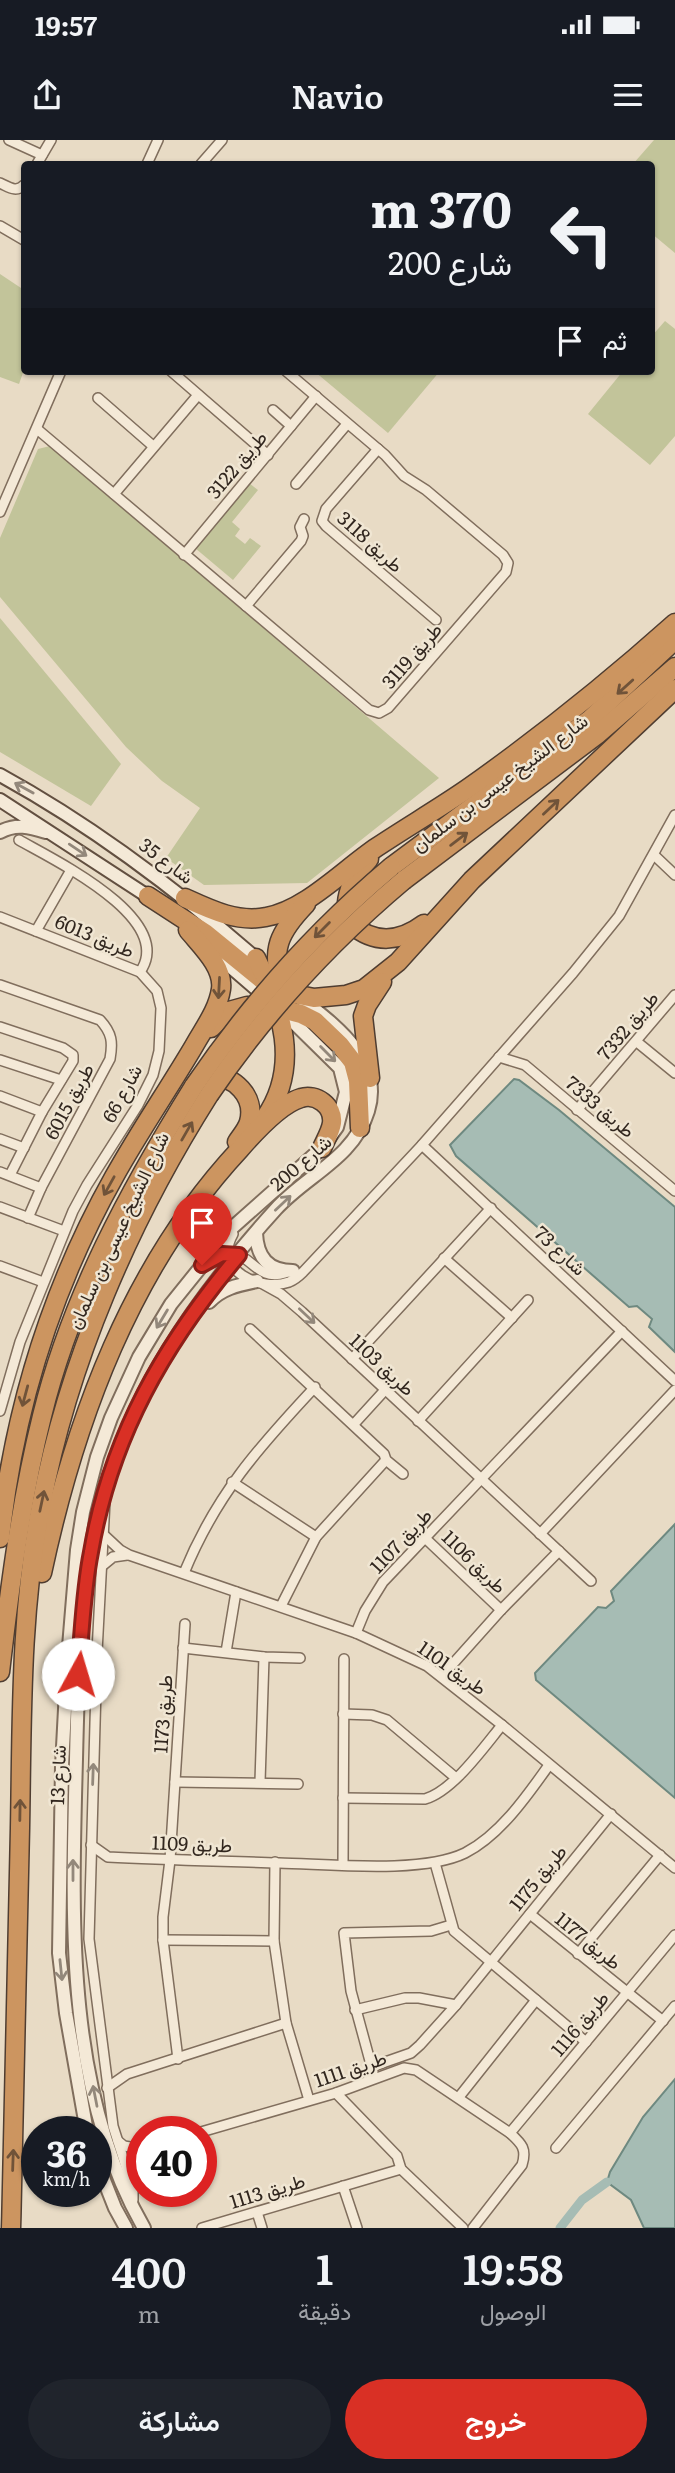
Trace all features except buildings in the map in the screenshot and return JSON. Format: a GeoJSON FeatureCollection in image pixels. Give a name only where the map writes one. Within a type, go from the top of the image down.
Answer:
{"type":"FeatureCollection","features":[{"type":"Feature","properties":{"kind":"highway"},"geometry":{"type":"LineString","coordinates":[[184,898],[213,911],[257,918],[280,914],[297,905],[524,747],[629,664],[675,623]]}},
{"type":"Feature","properties":{"kind":"highway","name":"شارع الشيخ عيسى بن سلمان"},"geometry":{"type":"LineString","coordinates":[[11,2228],[16,2092],[22,1690],[29,1596],[41,1506],[78,1363],[102,1302],[177,1149],[202,1091],[244,1017],[301,951],[360,892],[589,720],[675,640]]}},
{"type":"Feature","properties":{"kind":"highway","name":"شارع الشيخ عيسى بن سلمان"},"geometry":{"type":"LineString","coordinates":[[0,1672],[10,1584],[24,1498],[42,1415],[83,1295],[138,1178],[202,1091],[318,959],[361,916],[404,880],[598,734],[675,667]]}},
{"type":"Feature","properties":{"kind":"highway"},"geometry":{"type":"LineString","coordinates":[[370,1078],[363,1016],[374,992],[449,905],[675,689]]}},
{"type":"Feature","properties":{"kind":"highway"},"geometry":{"type":"LineString","coordinates":[[407,828],[368,860],[354,879],[346,905],[351,924],[372,938],[396,939],[413,932],[449,905]]}},
{"type":"Feature","properties":{"kind":"highway"},"geometry":{"type":"LineString","coordinates":[[253,1135],[273,1107],[282,1082],[286,1057],[283,1026],[285,999],[276,962],[278,944],[285,928],[320,889]]}},
{"type":"Feature","properties":{"kind":"highway"},"geometry":{"type":"LineString","coordinates":[[148,896],[205,933],[314,1021],[348,1053],[359,1081],[360,1128]]}},
{"type":"Feature","properties":{"kind":"highway"},"geometry":{"type":"LineString","coordinates":[[0,1538],[4,1499],[22,1407],[36,1352],[59,1289],[84,1232],[218,1002],[221,986],[219,974],[188,930]]}},
{"type":"Feature","properties":{"kind":"highway"},"geometry":{"type":"LineString","coordinates":[[256,958],[285,999]]}},
{"type":"Feature","properties":{"kind":"highway"},"geometry":{"type":"LineString","coordinates":[[181,1068],[210,1028],[229,1011],[285,999],[330,997],[364,989],[398,962]]}},
{"type":"Feature","properties":{"kind":"highway"},"geometry":{"type":"LineString","coordinates":[[145,1125],[168,1098],[195,1077],[213,1074],[231,1081],[242,1088],[248,1099],[249,1123],[223,1167]]}},
{"type":"Feature","properties":{"kind":"highway"},"geometry":{"type":"LineString","coordinates":[[22,1690],[57,1502],[89,1403],[149,1272],[181,1222],[223,1167],[253,1135],[299,1098],[309,1096],[327,1105],[332,1123],[322,1148]]}},
{"type":"Feature","properties":{"kind":"street"},"geometry":{"type":"LineString","coordinates":[[9,140],[42,155]]}},
{"type":"Feature","properties":{"kind":"street"},"geometry":{"type":"LineString","coordinates":[[39,161],[51,140]]}},
{"type":"Feature","properties":{"kind":"street"},"geometry":{"type":"LineString","coordinates":[[148,161],[158,140]]}},
{"type":"Feature","properties":{"kind":"street"},"geometry":{"type":"LineString","coordinates":[[204,161],[222,140]]}},
{"type":"Feature","properties":{"kind":"street"},"geometry":{"type":"LineString","coordinates":[[0,183],[14,190],[21,188]]}},
{"type":"Feature","properties":{"kind":"street"},"geometry":{"type":"LineString","coordinates":[[0,226],[21,238]]}},
{"type":"Feature","properties":{"kind":"street"},"geometry":{"type":"LineString","coordinates":[[0,512],[59,375]]}},
{"type":"Feature","properties":{"kind":"street"},"geometry":{"type":"LineString","coordinates":[[176,375],[268,454]]}},
{"type":"Feature","properties":{"kind":"street","name":"طريق 3119"},"geometry":{"type":"LineString","coordinates":[[37,429],[369,710],[379,713],[388,708],[506,572],[508,564],[503,555],[404,476],[378,449],[291,375]]}},
{"type":"Feature","properties":{"kind":"street"},"geometry":{"type":"LineString","coordinates":[[114,494],[198,395]]}},
{"type":"Feature","properties":{"kind":"street","name":"طريق 3122"},"geometry":{"type":"LineString","coordinates":[[184,555],[316,396]]}},
{"type":"Feature","properties":{"kind":"street"},"geometry":{"type":"LineString","coordinates":[[98,398],[153,446]]}},
{"type":"Feature","properties":{"kind":"street"},"geometry":{"type":"LineString","coordinates":[[273,410],[291,426]]}},
{"type":"Feature","properties":{"kind":"street"},"geometry":{"type":"LineString","coordinates":[[296,484],[347,424]]}},
{"type":"Feature","properties":{"kind":"street","name":"طريق 3118"},"geometry":{"type":"LineString","coordinates":[[378,449],[324,511],[323,521],[436,620]]}},
{"type":"Feature","properties":{"kind":"street"},"geometry":{"type":"LineString","coordinates":[[246,606],[301,541],[303,536],[300,526],[304,519]]}},
{"type":"Feature","properties":{"kind":"street","name":"شارع 35"},"geometry":{"type":"LineString","coordinates":[[0,775],[102,835],[256,958]]}},
{"type":"Feature","properties":{"kind":"street"},"geometry":{"type":"LineString","coordinates":[[0,800],[148,896],[188,930],[285,999]]}},
{"type":"Feature","properties":{"kind":"street"},"geometry":{"type":"LineString","coordinates":[[232,1257],[243,1275],[257,1281],[278,1284],[289,1282],[303,1272],[422,1145],[573,973],[619,916],[675,816]]}},
{"type":"Feature","properties":{"kind":"street"},"geometry":{"type":"LineString","coordinates":[[0,832],[27,826],[53,834]]}},
{"type":"Feature","properties":{"kind":"street"},"geometry":{"type":"LineString","coordinates":[[19,840],[71,870],[127,912],[142,931],[147,948],[146,962],[140,972]]}},
{"type":"Feature","properties":{"kind":"street"},"geometry":{"type":"LineString","coordinates":[[654,855],[674,875]]}},
{"type":"Feature","properties":{"kind":"street","name":"طريق 6013"},"geometry":{"type":"LineString","coordinates":[[36,931],[71,870]]}},
{"type":"Feature","properties":{"kind":"street"},"geometry":{"type":"LineString","coordinates":[[646,870],[674,875]]}},
{"type":"Feature","properties":{"kind":"street","name":"طريق 6013"},"geometry":{"type":"LineString","coordinates":[[0,917],[140,972]]}},
{"type":"Feature","properties":{"kind":"street","name":"شارع 66"},"geometry":{"type":"LineString","coordinates":[[0,1411],[20,1342],[64,1231],[87,1185],[138,1105],[157,1063],[160,1000],[152,985],[140,972]]}},
{"type":"Feature","properties":{"kind":"street","name":"طريق 6015"},"geometry":{"type":"LineString","coordinates":[[0,985],[100,1020],[113,1042],[110,1059],[41,1188],[28,1218]]}},
{"type":"Feature","properties":{"kind":"street","name":"طريق 7332"},"geometry":{"type":"LineString","coordinates":[[577,1110],[675,995]]}},
{"type":"Feature","properties":{"kind":"street","name":"شارع 200"},"geometry":{"type":"LineString","coordinates":[[202,1265],[215,1256],[232,1257],[278,1206],[346,1150],[369,1110],[370,1078],[364,1059],[351,1042],[285,999]]}},
{"type":"Feature","properties":{"kind":"street","name":"شارع 200"},"geometry":{"type":"LineString","coordinates":[[232,1257],[229,1242],[249,1212],[322,1148],[337,1127],[344,1109],[344,1077],[335,1061],[285,999]]}},
{"type":"Feature","properties":{"kind":"street"},"geometry":{"type":"LineString","coordinates":[[0,1040],[3,1028],[69,1051],[73,1055],[73,1061],[10,1175]]}},
{"type":"Feature","properties":{"kind":"street"},"geometry":{"type":"LineString","coordinates":[[637,1042],[675,1073]]}},
{"type":"Feature","properties":{"kind":"street"},"geometry":{"type":"LineString","coordinates":[[511,1044],[525,1065]]}},
{"type":"Feature","properties":{"kind":"street","name":"طريق 7333"},"geometry":{"type":"LineString","coordinates":[[499,1057],[525,1065],[675,1191]]}},
{"type":"Feature","properties":{"kind":"street"},"geometry":{"type":"LineString","coordinates":[[0,1060],[61,1080]]}},
{"type":"Feature","properties":{"kind":"street"},"geometry":{"type":"LineString","coordinates":[[0,1096],[43,1112]]}},
{"type":"Feature","properties":{"kind":"street"},"geometry":{"type":"LineString","coordinates":[[0,1139],[24,1148]]}},
{"type":"Feature","properties":{"kind":"street","name":"شارع 73"},"geometry":{"type":"LineString","coordinates":[[422,1145],[675,1381]]}},
{"type":"Feature","properties":{"kind":"street"},"geometry":{"type":"LineString","coordinates":[[0,1171],[41,1188]]}},
{"type":"Feature","properties":{"kind":"street"},"geometry":{"type":"LineString","coordinates":[[0,1207],[64,1231]]}},
{"type":"Feature","properties":{"kind":"street"},"geometry":{"type":"LineString","coordinates":[[352,1359],[491,1208]]}},
{"type":"Feature","properties":{"kind":"street","name":"شارع 13"},"geometry":{"type":"LineString","coordinates":[[85,2116],[66,2013],[60,1953],[62,1766],[77,1550],[83,1512],[111,1418],[139,1357],[171,1304],[233,1227],[249,1212]]}},
{"type":"Feature","properties":{"kind":"street"},"geometry":{"type":"LineString","coordinates":[[256,1233],[256,1243],[265,1262],[281,1271],[293,1271]]}},
{"type":"Feature","properties":{"kind":"street"},"geometry":{"type":"LineString","coordinates":[[232,1257],[267,1274],[280,1275],[318,1257]]}},
{"type":"Feature","properties":{"kind":"street","name":"شارع 13"},"geometry":{"type":"LineString","coordinates":[[126,2189],[100,2120],[80,2013],[74,1954],[73,1865],[78,1674],[90,1555],[105,1490],[126,1429],[149,1382],[232,1257]]}},
{"type":"Feature","properties":{"kind":"street"},"geometry":{"type":"LineString","coordinates":[[444,1258],[512,1318]]}},
{"type":"Feature","properties":{"kind":"street"},"geometry":{"type":"LineString","coordinates":[[0,1266],[43,1282]]}},
{"type":"Feature","properties":{"kind":"street"},"geometry":{"type":"LineString","coordinates":[[149,1382],[158,1379],[184,1336],[216,1295],[231,1286],[257,1281]]}},
{"type":"Feature","properties":{"kind":"street","name":"طريق 1103"},"geometry":{"type":"LineString","coordinates":[[257,1281],[292,1303],[591,1581]]}},
{"type":"Feature","properties":{"kind":"street"},"geometry":{"type":"LineString","coordinates":[[418,1421],[528,1300]]}},
{"type":"Feature","properties":{"kind":"street"},"geometry":{"type":"LineString","coordinates":[[250,1329],[354,1424],[384,1454],[386,1460],[403,1474]]}},
{"type":"Feature","properties":{"kind":"street"},"geometry":{"type":"LineString","coordinates":[[481,1479],[622,1331]]}},
{"type":"Feature","properties":{"kind":"street"},"geometry":{"type":"LineString","coordinates":[[184,1573],[199,1538],[232,1482],[314,1387]]}},
{"type":"Feature","properties":{"kind":"street"},"geometry":{"type":"LineString","coordinates":[[354,1424],[385,1390]]}},
{"type":"Feature","properties":{"kind":"street"},"geometry":{"type":"LineString","coordinates":[[540,1534],[675,1390]]}},
{"type":"Feature","properties":{"kind":"street"},"geometry":{"type":"LineString","coordinates":[[281,1606],[316,1537],[386,1460]]}},
{"type":"Feature","properties":{"kind":"street","name":"طريق 1107"},"geometry":{"type":"LineString","coordinates":[[356,1633],[376,1591],[481,1479]]}},
{"type":"Feature","properties":{"kind":"street"},"geometry":{"type":"LineString","coordinates":[[232,1482],[316,1537]]}},
{"type":"Feature","properties":{"kind":"street"},"geometry":{"type":"LineString","coordinates":[[105,1490],[89,1939],[107,2088],[117,2141],[126,2165]]}},
{"type":"Feature","properties":{"kind":"street","name":"طريق 1101"},"geometry":{"type":"LineString","coordinates":[[105,1536],[129,1555],[356,1633],[402,1653],[442,1676],[675,1868]]}},
{"type":"Feature","properties":{"kind":"street","name":"طريق 1106"},"geometry":{"type":"LineString","coordinates":[[425,1538],[501,1610]]}},
{"type":"Feature","properties":{"kind":"street","name":"طريق 1106"},"geometry":{"type":"LineString","coordinates":[[442,1676],[501,1610],[559,1552]]}},
{"type":"Feature","properties":{"kind":"street"},"geometry":{"type":"LineString","coordinates":[[102,1566],[113,1557],[129,1555]]}},
{"type":"Feature","properties":{"kind":"street"},"geometry":{"type":"LineString","coordinates":[[226,1652],[236,1592]]}},
{"type":"Feature","properties":{"kind":"street","name":"طريق 1173"},"geometry":{"type":"LineString","coordinates":[[178,2059],[163,1940],[163,1917],[170,1860],[185,1625]]}},
{"type":"Feature","properties":{"kind":"street"},"geometry":{"type":"LineString","coordinates":[[183,1648],[300,1658]]}},
{"type":"Feature","properties":{"kind":"street"},"geometry":{"type":"LineString","coordinates":[[260,1782],[264,1657]]}},
{"type":"Feature","properties":{"kind":"street"},"geometry":{"type":"LineString","coordinates":[[343,1865],[344,1659]]}},
{"type":"Feature","properties":{"kind":"street"},"geometry":{"type":"LineString","coordinates":[[342,1714],[372,1715],[387,1720],[456,1777]]}},
{"type":"Feature","properties":{"kind":"street"},"geometry":{"type":"LineString","coordinates":[[343,1798],[425,1799],[440,1793],[502,1725]]}},
{"type":"Feature","properties":{"kind":"street","name":"طريق 1109"},"geometry":{"type":"LineString","coordinates":[[108,1857],[343,1865],[435,1863],[466,1852],[496,1830],[550,1765]]}},
{"type":"Feature","properties":{"kind":"street","name":"طريق 1173"},"geometry":{"type":"LineString","coordinates":[[175,1782],[298,1784]]}},
{"type":"Feature","properties":{"kind":"street","name":"طريق 1175"},"geometry":{"type":"LineString","coordinates":[[372,2067],[411,2053],[456,2005],[611,1814]]}},
{"type":"Feature","properties":{"kind":"street"},"geometry":{"type":"LineString","coordinates":[[91,1845],[108,1857]]}},
{"type":"Feature","properties":{"kind":"street"},"geometry":{"type":"LineString","coordinates":[[578,1954],[660,1855]]}},
{"type":"Feature","properties":{"kind":"street"},"geometry":{"type":"LineString","coordinates":[[90,1870],[97,1862],[108,1857]]}},
{"type":"Feature","properties":{"kind":"street"},"geometry":{"type":"LineString","coordinates":[[275,1863],[274,1941],[286,2023],[309,2100]]}},
{"type":"Feature","properties":{"kind":"street"},"geometry":{"type":"LineString","coordinates":[[435,1863],[451,1925],[458,1935],[586,2042]]}},
{"type":"Feature","properties":{"kind":"street","name":"طريق 1177"},"geometry":{"type":"LineString","coordinates":[[530,1914],[663,2021]]}},
{"type":"Feature","properties":{"kind":"street"},"geometry":{"type":"LineString","coordinates":[[375,2079],[355,2010],[347,1969],[344,1933],[431,1931],[451,1925]]}},
{"type":"Feature","properties":{"kind":"street","name":"طريق 1116"},"geometry":{"type":"LineString","coordinates":[[510,2133],[675,1935]]}},
{"type":"Feature","properties":{"kind":"street"},"geometry":{"type":"LineString","coordinates":[[163,1940],[274,1941]]}},
{"type":"Feature","properties":{"kind":"street"},"geometry":{"type":"LineString","coordinates":[[355,2010],[405,1997],[456,2005]]}},
{"type":"Feature","properties":{"kind":"street"},"geometry":{"type":"LineString","coordinates":[[459,2098],[536,2000]]}},
{"type":"Feature","properties":{"kind":"street"},"geometry":{"type":"LineString","coordinates":[[556,2148],[675,2006]]}},
{"type":"Feature","properties":{"kind":"street"},"geometry":{"type":"LineString","coordinates":[[107,2088],[127,2074],[286,2023]]}},
{"type":"Feature","properties":{"kind":"street"},"geometry":{"type":"LineString","coordinates":[[104,2063],[114,2071],[127,2074]]}},
{"type":"Feature","properties":{"kind":"street","name":"طريق 1111"},"geometry":{"type":"LineString","coordinates":[[217,2127],[336,2093],[404,2068],[416,2070],[510,2133],[522,2144],[526,2154],[522,2165],[473,2228]]}},
{"type":"Feature","properties":{"kind":"street"},"geometry":{"type":"LineString","coordinates":[[336,2093],[397,2156],[401,2169],[463,2228]]}},
{"type":"Feature","properties":{"kind":"street"},"geometry":{"type":"LineString","coordinates":[[117,2141],[126,2146]]}},
{"type":"Feature","properties":{"kind":"street","name":"طريق 1113"},"geometry":{"type":"LineString","coordinates":[[202,2228],[401,2169]]}},
{"type":"Feature","properties":{"kind":"street"},"geometry":{"type":"LineString","coordinates":[[343,2186],[357,2228]]}},
{"type":"Feature","properties":{"kind":"street"},"geometry":{"type":"LineString","coordinates":[[112,2200],[127,2228]]}},
{"type":"Feature","properties":{"kind":"street","name":"شارع 13"},"geometry":{"type":"LineString","coordinates":[[134,2207],[146,2226]]}},
{"type":"Feature","properties":{"kind":"street"},"geometry":{"type":"LineString","coordinates":[[115,2208],[117,2228]]}},
{"type":"Feature","properties":{"kind":"street"},"geometry":{"type":"LineString","coordinates":[[257,2211],[262,2228]]}},
{"type":"Feature","properties":{"kind":"green space"},"geometry":{"type":"Polygon","coordinates":[[[654,140],[675,140],[675,253],[655,236],[655,161],[636,161],[654,140]]]}},
{"type":"Feature","properties":{"kind":"green space"},"geometry":{"type":"Polygon","coordinates":[[[0,274],[21,288],[22,375],[19,384],[0,377],[0,274]]]}},
{"type":"Feature","properties":{"kind":"green space"},"geometry":{"type":"Polygon","coordinates":[[[665,321],[675,329],[675,436],[650,465],[588,414],[620,375],[655,375],[655,332],[665,321]]]}},
{"type":"Feature","properties":{"kind":"green space"},"geometry":{"type":"Polygon","coordinates":[[[319,375],[437,375],[388,433],[319,375]]]}},
{"type":"Feature","properties":{"kind":"green space"},"geometry":{"type":"Polygon","coordinates":[[[50,446],[439,778],[307,883],[204,885],[166,858],[200,808],[162,781],[126,747],[0,597],[0,538],[38,449],[50,446]]]}},
{"type":"Feature","properties":{"kind":"green space"},"geometry":{"type":"Polygon","coordinates":[[[249,483],[258,490],[232,522],[240,529],[235,536],[245,544],[250,538],[261,546],[233,580],[195,548],[249,483]]]}},
{"type":"Feature","properties":{"kind":"green space"},"geometry":{"type":"Polygon","coordinates":[[[0,618],[121,764],[91,806],[0,752],[0,618]]]}},
{"type":"Feature","properties":{"kind":"water"},"geometry":{"type":"Polygon","coordinates":[[[514,1079],[559,1110],[675,1207],[675,1352],[649,1327],[652,1319],[637,1306],[629,1307],[456,1156],[450,1145],[514,1079]]]}},
{"type":"Feature","properties":{"kind":"water"},"geometry":{"type":"Polygon","coordinates":[[[675,1524],[675,1798],[536,1680],[535,1673],[598,1607],[606,1608],[614,1601],[611,1591],[675,1524]]]}},
{"type":"Feature","properties":{"kind":"water"},"geometry":{"type":"Polygon","coordinates":[[[675,2079],[675,2228],[644,2228],[631,2200],[607,2182],[610,2172],[643,2117],[675,2079]]]}},
{"type":"Feature","properties":{"kind":"waterway"},"geometry":{"type":"LineString","coordinates":[[560,2228],[582,2200],[607,2182]]}},
{"type":"Feature","properties":{"kind":"route"},"geometry":{"type":"LineString","coordinates":[[78,1674],[90,1555],[114,1459],[137,1405],[169,1348],[239,1255],[222,1254],[202,1265]]}}]}
